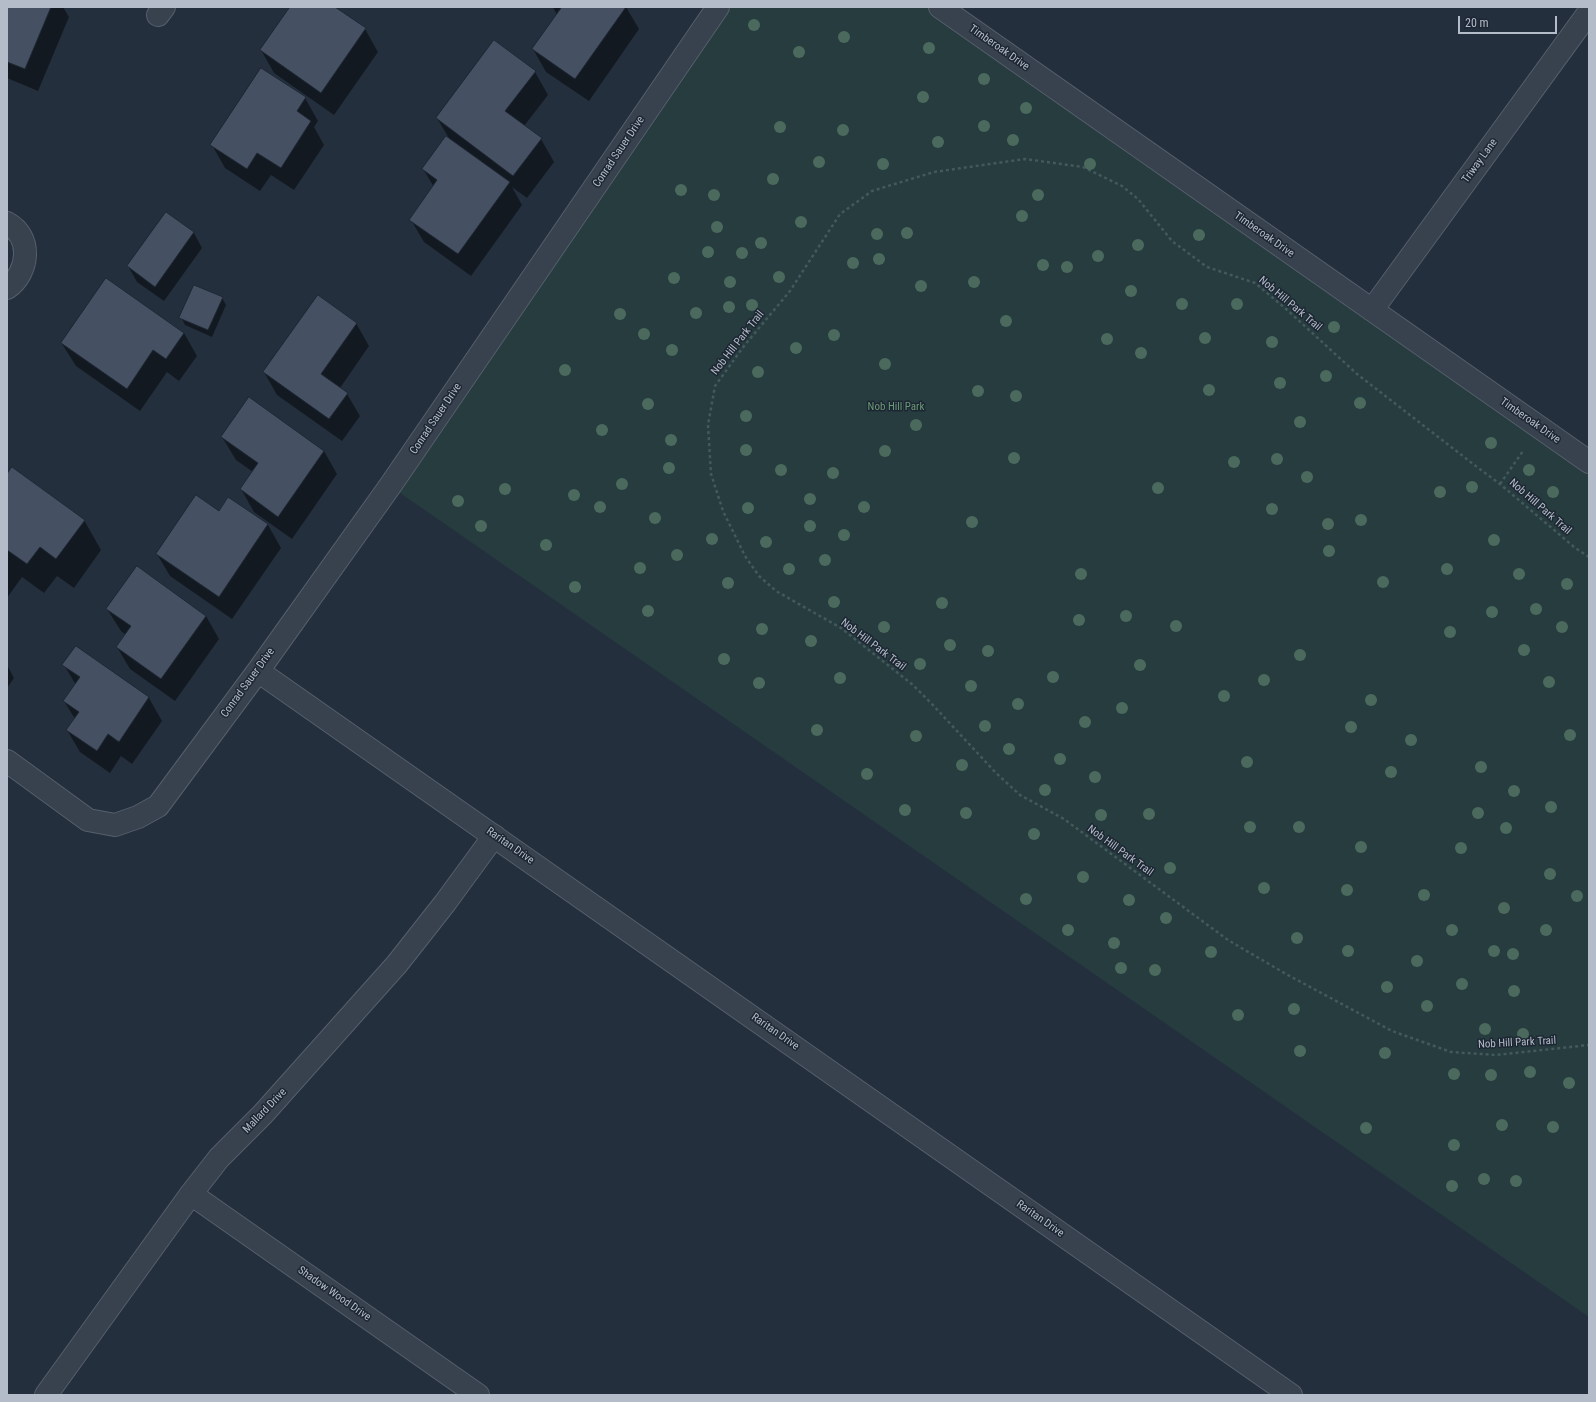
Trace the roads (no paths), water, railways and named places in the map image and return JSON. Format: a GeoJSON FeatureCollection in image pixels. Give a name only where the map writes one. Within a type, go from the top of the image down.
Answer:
{"type":"FeatureCollection","features":[{"type":"Feature","properties":{"kind":"street","name":"Conrad Sauer Drive"},"geometry":{"type":"LineString","coordinates":[[7,761],[88,820],[115,825],[138,817],[158,806],[258,671],[390,486],[718,7]]}},
{"type":"Feature","properties":{"kind":"street","name":"Timberoak Drive"},"geometry":{"type":"LineString","coordinates":[[940,7],[1589,462]]}},
{"type":"Feature","properties":{"kind":"street","name":"Triway Lane"},"geometry":{"type":"LineString","coordinates":[[1372,310],[1589,12]]}},
{"type":"Feature","properties":{"kind":"street"},"geometry":{"type":"LineString","coordinates":[[7,223],[11,225],[20,235],[25,248],[25,261],[21,273],[13,284],[7,288]]}},
{"type":"Feature","properties":{"kind":"street","name":"Raritan Drive"},"geometry":{"type":"LineString","coordinates":[[258,671],[1291,1395]]}},
{"type":"Feature","properties":{"kind":"street","name":"Mallard Drive"},"geometry":{"type":"LineString","coordinates":[[46,1395],[218,1158],[263,1114],[397,964],[445,903],[494,836]]}},
{"type":"Feature","properties":{"kind":"street","name":"Shadow Wood Drive"},"geometry":{"type":"LineString","coordinates":[[191,1194],[478,1395]]}},
{"type":"Feature","properties":{"kind":"park label","name":"Nob Hill Park"},"geometry":{"type":"Point","coordinates":[896,407]}}]}
